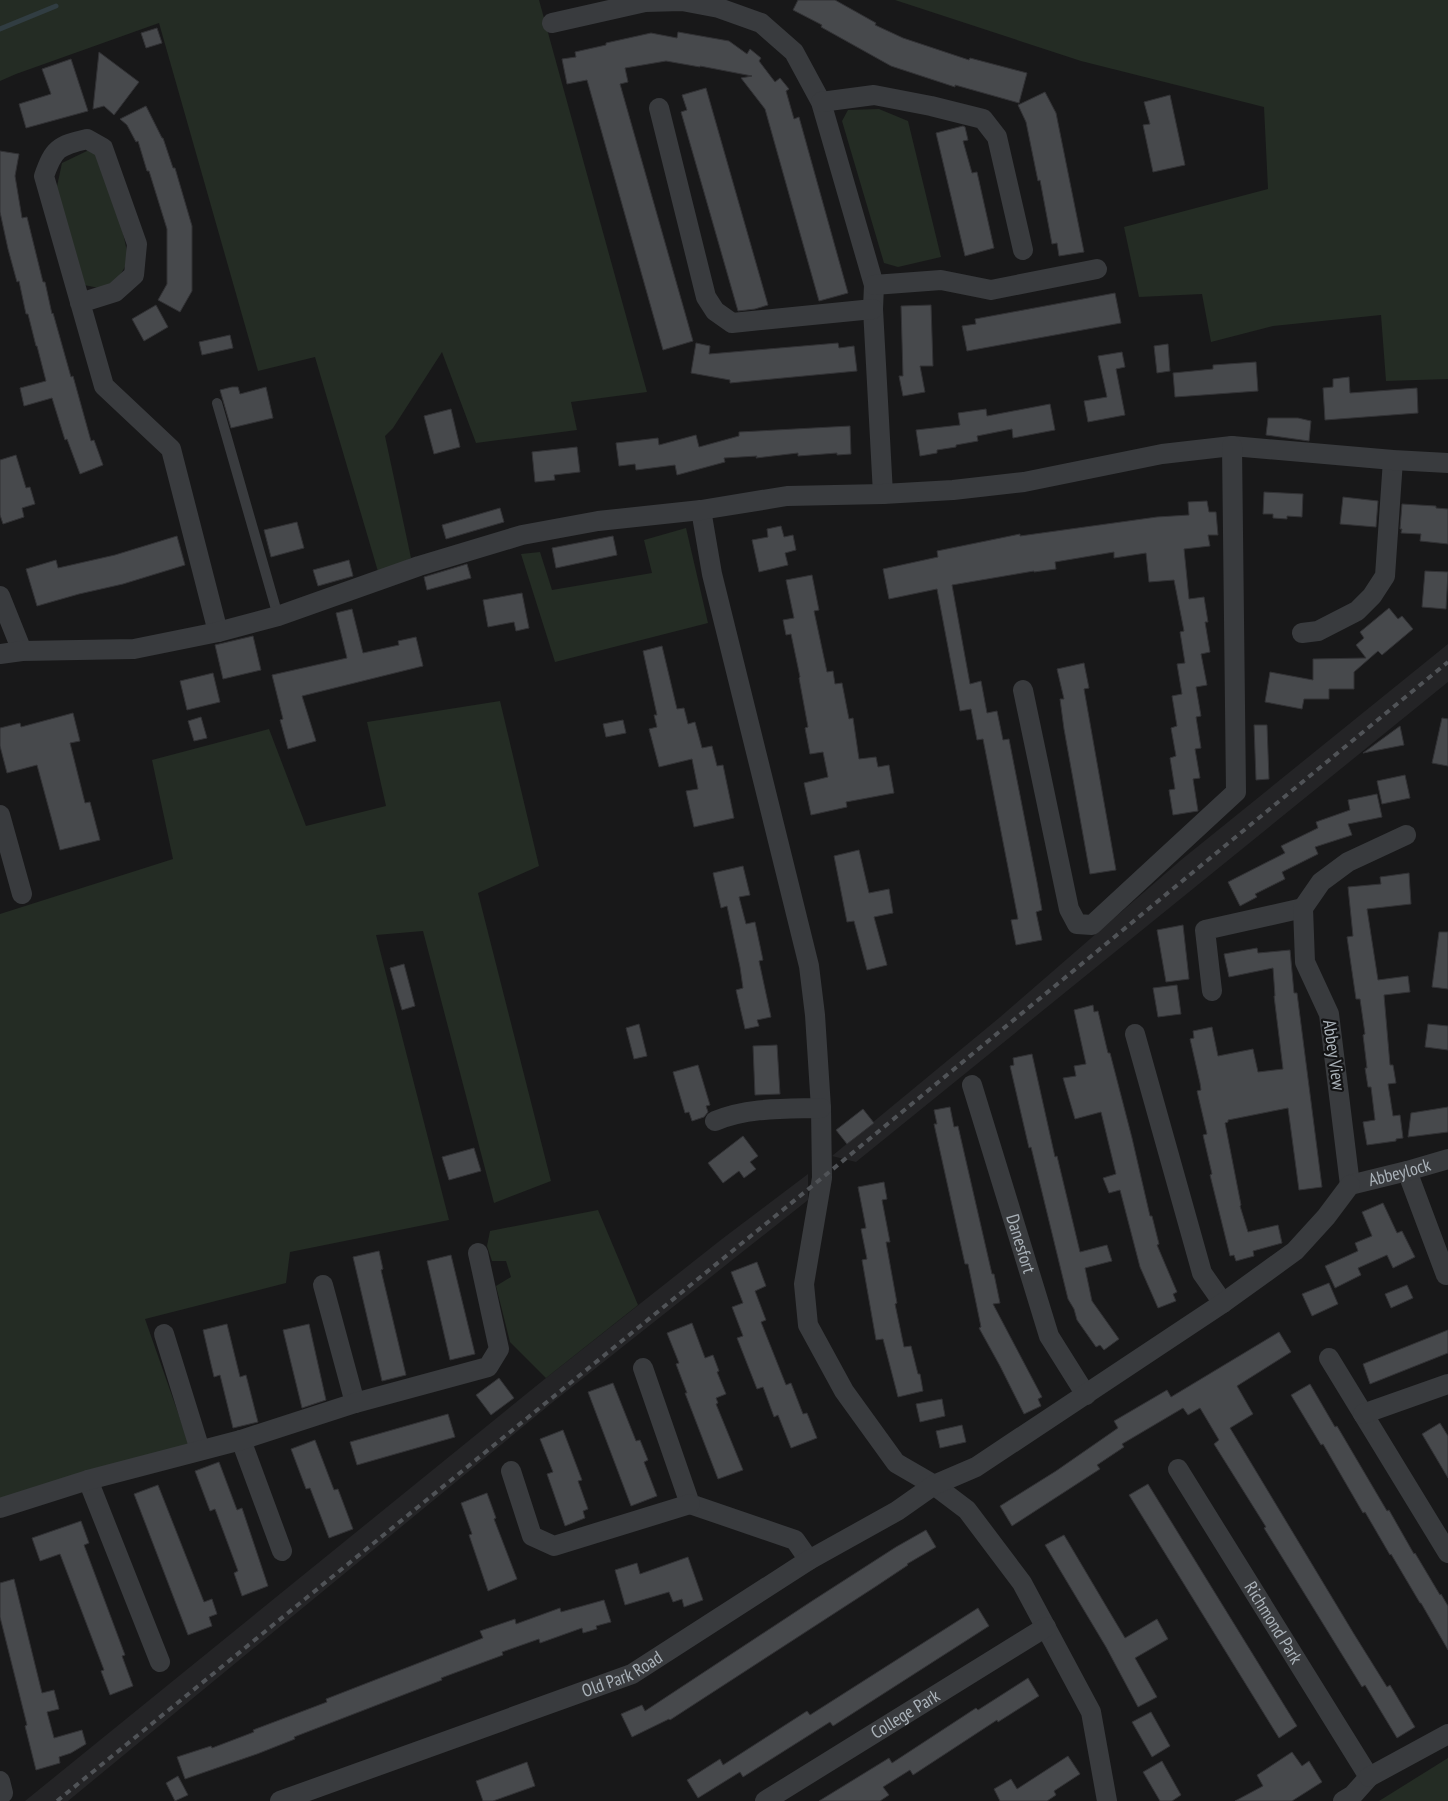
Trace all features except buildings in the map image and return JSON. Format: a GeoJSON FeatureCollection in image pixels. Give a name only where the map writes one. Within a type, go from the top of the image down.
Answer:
{"type":"FeatureCollection","features":[{"type":"Feature","properties":{"kind":"street"},"geometry":{"type":"LineString","coordinates":[[552,23],[644,2],[682,1],[719,8],[761,23],[794,52],[821,102],[874,285],[873,309],[883,494]]}},
{"type":"Feature","properties":{"kind":"street"},"geometry":{"type":"LineString","coordinates":[[821,102],[874,95],[983,119],[997,137],[1023,250]]}},
{"type":"Feature","properties":{"kind":"street"},"geometry":{"type":"LineString","coordinates":[[659,108],[706,297],[715,311],[732,323],[873,309]]}},
{"type":"Feature","properties":{"kind":"street"},"geometry":{"type":"LineString","coordinates":[[80,303],[115,292],[134,276],[137,244],[102,148],[87,139],[63,145],[50,158],[44,176],[80,303],[104,386],[171,449],[218,632]]}},
{"type":"Feature","properties":{"kind":"street"},"geometry":{"type":"LineString","coordinates":[[874,285],[941,280],[991,290],[1096,269]]}},
{"type":"Feature","properties":{"kind":"street"},"geometry":{"type":"LineString","coordinates":[[1023,690],[1069,909],[1077,924],[1092,925],[1236,792],[1232,446]]}},
{"type":"Feature","properties":{"kind":"street"},"geometry":{"type":"LineString","coordinates":[[0,654],[22,651],[134,648],[218,632],[278,616],[418,566],[522,535],[598,521],[701,510],[787,496],[953,490],[1024,482],[1162,454],[1232,446],[1448,463]]}},
{"type":"Feature","properties":{"kind":"street"},"geometry":{"type":"LineString","coordinates":[[1302,633],[1318,631],[1357,611],[1372,596],[1385,576],[1393,460]]}},
{"type":"Feature","properties":{"kind":"street"},"geometry":{"type":"LineString","coordinates":[[701,510],[712,574],[809,966],[815,1015],[821,1108],[822,1178],[804,1284],[808,1325],[844,1391],[896,1463],[934,1485],[967,1510],[1022,1583],[1091,1712],[1107,1801]]}},
{"type":"Feature","properties":{"kind":"street"},"geometry":{"type":"LineString","coordinates":[[0,596],[22,651]]}},
{"type":"Feature","properties":{"kind":"street"},"geometry":{"type":"LineString","coordinates":[[0,815],[22,894]]}},
{"type":"Feature","properties":{"kind":"street"},"geometry":{"type":"LineString","coordinates":[[1212,991],[1205,930],[1303,908],[1321,882],[1348,862],[1406,835]]}},
{"type":"Feature","properties":{"kind":"street","name":"Abbey View"},"geometry":{"type":"LineString","coordinates":[[1303,908],[1305,962],[1329,1014],[1350,1185]]}},
{"type":"Feature","properties":{"kind":"street"},"geometry":{"type":"LineString","coordinates":[[1135,1034],[1202,1273],[1223,1303]]}},
{"type":"Feature","properties":{"kind":"street","name":"Danesfort"},"geometry":{"type":"LineString","coordinates":[[972,1086],[1049,1336],[1086,1395]]}},
{"type":"Feature","properties":{"kind":"street"},"geometry":{"type":"LineString","coordinates":[[715,1122],[729,1116],[762,1110],[821,1108]]}},
{"type":"Feature","properties":{"kind":"street","name":"Abbeylock"},"geometry":{"type":"LineString","coordinates":[[1350,1185],[1448,1159]]}},
{"type":"Feature","properties":{"kind":"street"},"geometry":{"type":"LineString","coordinates":[[1407,1171],[1446,1275]]}},
{"type":"Feature","properties":{"kind":"street"},"geometry":{"type":"LineString","coordinates":[[934,1485],[976,1468],[1223,1303],[1295,1251],[1326,1217],[1350,1185]]}},
{"type":"Feature","properties":{"kind":"street"},"geometry":{"type":"LineString","coordinates":[[0,1508],[88,1480],[242,1440],[355,1403],[488,1367],[499,1349],[478,1253]]}},
{"type":"Feature","properties":{"kind":"street"},"geometry":{"type":"LineString","coordinates":[[323,1285],[355,1403]]}},
{"type":"Feature","properties":{"kind":"street"},"geometry":{"type":"LineString","coordinates":[[164,1334],[200,1450]]}},
{"type":"Feature","properties":{"kind":"street"},"geometry":{"type":"LineString","coordinates":[[1329,1358],[1448,1553]]}},
{"type":"Feature","properties":{"kind":"street"},"geometry":{"type":"LineString","coordinates":[[642,1368],[690,1504]]}},
{"type":"Feature","properties":{"kind":"street"},"geometry":{"type":"LineString","coordinates":[[1363,1414],[1448,1384]]}},
{"type":"Feature","properties":{"kind":"street"},"geometry":{"type":"LineString","coordinates":[[242,1440],[282,1551]]}},
{"type":"Feature","properties":{"kind":"street","name":"Richmond Park"},"geometry":{"type":"LineString","coordinates":[[1178,1469],[1369,1777]]}},
{"type":"Feature","properties":{"kind":"street"},"geometry":{"type":"LineString","coordinates":[[511,1471],[532,1536],[554,1546],[690,1504],[795,1540],[809,1560]]}},
{"type":"Feature","properties":{"kind":"street"},"geometry":{"type":"LineString","coordinates":[[88,1480],[160,1662]]}},
{"type":"Feature","properties":{"kind":"street","name":"Old Park Road"},"geometry":{"type":"LineString","coordinates":[[280,1801],[632,1674],[809,1560],[897,1511],[934,1485]]}},
{"type":"Feature","properties":{"kind":"street","name":"College Park"},"geometry":{"type":"LineString","coordinates":[[765,1801],[1046,1627]]}},
{"type":"Feature","properties":{"kind":"street"},"geometry":{"type":"LineString","coordinates":[[1343,1801],[1353,1795],[1369,1777],[1448,1734]]}},
{"type":"Feature","properties":{"kind":"lane"},"geometry":{"type":"LineString","coordinates":[[217,403],[278,616]]}},
{"type":"Feature","properties":{"kind":"shaded area"},"geometry":{"type":"Polygon","coordinates":[[[0,0],[539,0],[647,392],[571,402],[577,430],[476,443],[442,352],[393,428],[385,436],[411,558],[379,575],[315,357],[258,371],[159,23],[0,81],[0,0]]]}},
{"type":"Feature","properties":{"kind":"shaded area"},"geometry":{"type":"Polygon","coordinates":[[[895,0],[1448,0],[1448,379],[1386,381],[1381,315],[1273,326],[1211,342],[1202,294],[1139,297],[1124,227],[1268,189],[1264,107],[1081,61],[895,0]]]}},
{"type":"Feature","properties":{"kind":"shaded area"},"geometry":{"type":"Polygon","coordinates":[[[879,109],[908,121],[941,257],[898,267],[884,263],[842,121],[848,110],[879,109]]]}},
{"type":"Feature","properties":{"kind":"shaded area"},"geometry":{"type":"Polygon","coordinates":[[[89,150],[97,154],[114,193],[129,260],[119,277],[104,289],[84,285],[56,191],[62,163],[89,150]]]}},
{"type":"Feature","properties":{"kind":"shaded area"},"geometry":{"type":"Polygon","coordinates":[[[686,528],[708,623],[555,662],[521,554],[540,552],[552,590],[652,573],[644,540],[686,528]]]}},
{"type":"Feature","properties":{"kind":"shaded area"},"geometry":{"type":"Polygon","coordinates":[[[1448,644],[1448,682],[856,1162],[832,1156],[999,1018],[1181,860],[1448,644]]]}},
{"type":"Feature","properties":{"kind":"shaded area"},"geometry":{"type":"Polygon","coordinates":[[[500,701],[539,866],[478,893],[551,1181],[494,1203],[423,931],[376,935],[449,1220],[290,1252],[286,1283],[145,1319],[189,1444],[0,1500],[0,914],[173,859],[152,760],[269,729],[306,826],[386,806],[367,722],[500,701]]]}},
{"type":"Feature","properties":{"kind":"shaded area"},"geometry":{"type":"Polygon","coordinates":[[[808,1174],[808,1200],[553,1402],[68,1801],[25,1801],[546,1378],[722,1239],[808,1174]]]}},
{"type":"Feature","properties":{"kind":"shaded area"},"geometry":{"type":"Polygon","coordinates":[[[598,1210],[638,1305],[546,1378],[510,1342],[496,1286],[511,1277],[506,1261],[492,1261],[487,1246],[490,1231],[598,1210]]]}},
{"type":"Feature","properties":{"kind":"shaded area"},"geometry":{"type":"Polygon","coordinates":[[[1448,1758],[1448,1801],[1379,1801],[1448,1758]]]}},
{"type":"Feature","properties":{"kind":"waterway"},"geometry":{"type":"LineString","coordinates":[[0,29],[56,6]]}},
{"type":"Feature","properties":{"kind":"railway"},"geometry":{"type":"LineString","coordinates":[[57,1801],[822,1178],[1448,662]]}}]}
